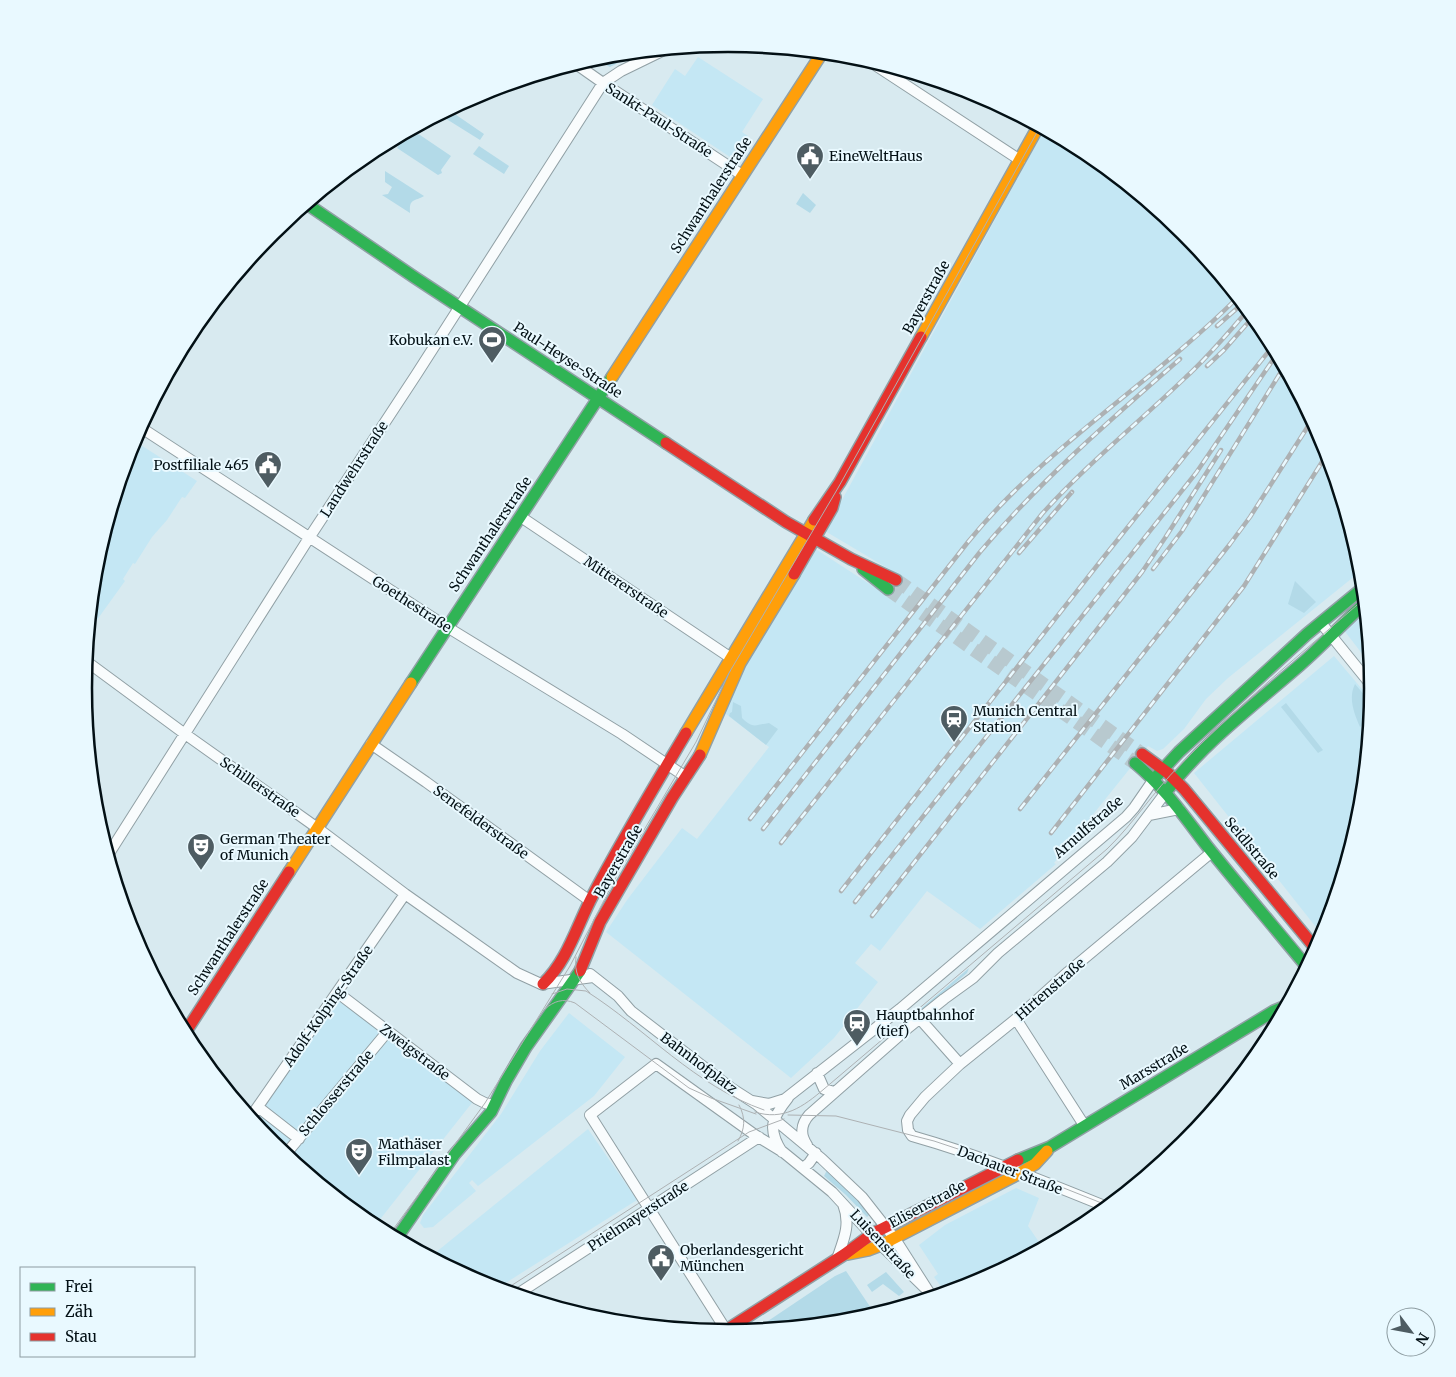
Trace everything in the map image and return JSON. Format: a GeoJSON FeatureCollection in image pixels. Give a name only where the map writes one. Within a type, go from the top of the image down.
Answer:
{"type":"FeatureCollection","features":[{"type":"Feature","properties":{"kind":"main road","name":"Schwanthalerstraße"},"geometry":{"type":"LineString","coordinates":[[189,1025],[316,827],[599,398],[818,59]]}},
{"type":"Feature","properties":{"kind":"main road","name":"Bayerstraße"},"geometry":{"type":"LineString","coordinates":[[543,984],[562,958],[590,902],[731,658],[810,536],[832,508],[840,482],[1035,132]]}},
{"type":"Feature","properties":{"kind":"main road","name":"Paul-Heyse-Straße"},"geometry":{"type":"LineString","coordinates":[[312,208],[364,244],[810,536],[892,584]]}},
{"type":"Feature","properties":{"kind":"main road","name":"Bayerstraße"},"geometry":{"type":"LineString","coordinates":[[399,1232],[454,1155],[486,1118],[526,1047],[575,980],[585,962],[595,931],[600,922],[702,753],[723,699],[740,663],[810,536]]}},
{"type":"Feature","properties":{"kind":"main road","name":"Arnulfstraße"},"geometry":{"type":"LineString","coordinates":[[1154,779],[1162,768],[1321,623],[1357,593]]}},
{"type":"Feature","properties":{"kind":"main road"},"geometry":{"type":"LineString","coordinates":[[1166,792],[1175,779],[1208,745],[1320,648],[1359,609]]}},
{"type":"Feature","properties":{"kind":"main road","name":"Seidlstraße"},"geometry":{"type":"LineString","coordinates":[[1154,779],[1138,759],[1162,768],[1175,779],[1248,865],[1311,943]]}},
{"type":"Feature","properties":{"kind":"main road"},"geometry":{"type":"LineString","coordinates":[[1154,779],[1302,961]]}},
{"type":"Feature","properties":{"kind":"main road","name":"Marsstraße"},"geometry":{"type":"LineString","coordinates":[[1004,1166],[1050,1147],[1279,1007]]}},
{"type":"Feature","properties":{"kind":"main road","name":"Marsstraße"},"geometry":{"type":"LineString","coordinates":[[1020,1173],[1035,1164],[1050,1147]]}},
{"type":"Feature","properties":{"kind":"main road","name":"Elisenstraße"},"geometry":{"type":"LineString","coordinates":[[735,1324],[841,1257],[872,1234],[1004,1166]]}},
{"type":"Feature","properties":{"kind":"main road","name":"Elisenstraße"},"geometry":{"type":"LineString","coordinates":[[841,1257],[882,1245],[1020,1173]]}},
{"type":"Feature","properties":{"kind":"street"},"geometry":{"type":"LineString","coordinates":[[603,84],[621,71],[648,58]]}},
{"type":"Feature","properties":{"kind":"street","name":"Sankt-Paul-Straße"},"geometry":{"type":"LineString","coordinates":[[583,70],[742,175]]}},
{"type":"Feature","properties":{"kind":"street"},"geometry":{"type":"LineString","coordinates":[[887,73],[1020,160]]}},
{"type":"Feature","properties":{"kind":"street","name":"Landwehrstraße"},"geometry":{"type":"LineString","coordinates":[[113,848],[309,538],[603,84]]}},
{"type":"Feature","properties":{"kind":"street","name":"Goethestraße"},"geometry":{"type":"LineString","coordinates":[[146,432],[447,626],[622,734],[686,777]]}},
{"type":"Feature","properties":{"kind":"street","name":"Mittererstraße"},"geometry":{"type":"LineString","coordinates":[[521,517],[731,658]]}},
{"type":"Feature","properties":{"kind":"street"},"geometry":{"type":"LineString","coordinates":[[1321,623],[1364,676]]}},
{"type":"Feature","properties":{"kind":"street","name":"Schillerstraße"},"geometry":{"type":"LineString","coordinates":[[93,666],[517,974],[536,983],[543,984]]}},
{"type":"Feature","properties":{"kind":"street","name":"Senefelderstraße"},"geometry":{"type":"LineString","coordinates":[[371,744],[590,902]]}},
{"type":"Feature","properties":{"kind":"street","name":"Arnulfstraße"},"geometry":{"type":"LineString","coordinates":[[752,1101],[772,1104],[785,1099],[900,1009],[1126,817],[1154,779]]}},
{"type":"Feature","properties":{"kind":"street"},"geometry":{"type":"LineString","coordinates":[[807,1145],[802,1134],[805,1119],[920,1018],[973,978],[998,952],[1107,862],[1132,837],[1166,792]]}},
{"type":"Feature","properties":{"kind":"street"},"geometry":{"type":"LineString","coordinates":[[1149,815],[1179,809]]}},
{"type":"Feature","properties":{"kind":"street","name":"Hirtenstraße"},"geometry":{"type":"LineString","coordinates":[[912,1136],[907,1126],[910,1115],[925,1097],[960,1064],[1016,1019],[1068,972],[1212,852]]}},
{"type":"Feature","properties":{"kind":"street","name":"Adolf-Kolping-Straße"},"geometry":{"type":"LineString","coordinates":[[254,1112],[405,894]]}},
{"type":"Feature","properties":{"kind":"street","name":"Bahnhofplatz"},"geometry":{"type":"LineString","coordinates":[[585,962],[587,970],[593,977],[618,996],[627,1008],[731,1088],[752,1101],[807,1145]]}},
{"type":"Feature","properties":{"kind":"street"},"geometry":{"type":"LineString","coordinates":[[543,984],[593,977]]}},
{"type":"Feature","properties":{"kind":"street","name":"Zweigstraße"},"geometry":{"type":"LineString","coordinates":[[338,993],[477,1099],[485,1104],[494,1105]]}},
{"type":"Feature","properties":{"kind":"street"},"geometry":{"type":"LineString","coordinates":[[920,1018],[960,1064]]}},
{"type":"Feature","properties":{"kind":"street"},"geometry":{"type":"LineString","coordinates":[[1016,1019],[1084,1125]]}},
{"type":"Feature","properties":{"kind":"street","name":"Schlosserstraße"},"geometry":{"type":"LineString","coordinates":[[290,1150],[388,1031]]}},
{"type":"Feature","properties":{"kind":"street","name":"Bahnhofplatz"},"geometry":{"type":"LineString","coordinates":[[649,1208],[590,1115],[656,1064],[759,1138],[783,1152]]}},
{"type":"Feature","properties":{"kind":"street"},"geometry":{"type":"LineString","coordinates":[[818,1073],[824,1089],[834,1092]]}},
{"type":"Feature","properties":{"kind":"street","name":"Arnulfstraße"},"geometry":{"type":"LineString","coordinates":[[774,1118],[791,1095]]}},
{"type":"Feature","properties":{"kind":"street"},"geometry":{"type":"LineString","coordinates":[[258,1107],[299,1139]]}},
{"type":"Feature","properties":{"kind":"street"},"geometry":{"type":"LineString","coordinates":[[774,1118],[773,1132],[783,1152]]}},
{"type":"Feature","properties":{"kind":"street","name":"Dachauer Straße"},"geometry":{"type":"LineString","coordinates":[[912,1136],[949,1146],[1099,1204]]}},
{"type":"Feature","properties":{"kind":"street","name":"Prielmayerstraße"},"geometry":{"type":"LineString","coordinates":[[523,1291],[759,1138]]}},
{"type":"Feature","properties":{"kind":"street","name":"Luisenstraße"},"geometry":{"type":"LineString","coordinates":[[807,1145],[862,1197],[895,1238],[928,1292]]}},
{"type":"Feature","properties":{"kind":"street","name":"Luisenstraße"},"geometry":{"type":"LineString","coordinates":[[783,1152],[841,1201],[925,1288]]}},
{"type":"Feature","properties":{"kind":"street"},"geometry":{"type":"LineString","coordinates":[[803,1168],[816,1154]]}},
{"type":"Feature","properties":{"kind":"street"},"geometry":{"type":"LineString","coordinates":[[816,1179],[828,1164]]}},
{"type":"Feature","properties":{"kind":"street","name":"Luisenstraße"},"geometry":{"type":"LineString","coordinates":[[841,1201],[847,1214],[841,1257]]}},
{"type":"Feature","properties":{"kind":"street"},"geometry":{"type":"LineString","coordinates":[[649,1208],[720,1324]]}},
{"type":"Feature","properties":{"kind":"shaded area"},"geometry":{"type":"Polygon","coordinates":[[[698,57],[763,99],[742,132],[748,136],[742,144],[745,146],[740,154],[737,152],[733,159],[652,105],[675,69],[685,76],[698,57]]]}},
{"type":"Feature","properties":{"kind":"shaded area"},"geometry":{"type":"Polygon","coordinates":[[[619,62],[610,67],[606,65],[619,62]]]}},
{"type":"Feature","properties":{"kind":"shaded area"},"geometry":{"type":"Polygon","coordinates":[[[455,114],[484,134],[480,140],[446,119],[455,114]]]}},
{"type":"Feature","properties":{"kind":"shaded area"},"geometry":{"type":"Polygon","coordinates":[[[417,134],[451,156],[441,170],[442,173],[438,175],[397,148],[417,134]]]}},
{"type":"Feature","properties":{"kind":"shaded area"},"geometry":{"type":"Polygon","coordinates":[[[1041,135],[1081,160],[1147,210],[1178,239],[1233,301],[1279,371],[1316,445],[1342,524],[1354,577],[1228,678],[1206,699],[1184,729],[1163,749],[1157,751],[1148,746],[1054,863],[1056,864],[980,929],[927,891],[880,951],[871,944],[855,963],[878,982],[834,1038],[791,1078],[606,932],[627,900],[682,828],[697,839],[769,747],[722,711],[734,679],[814,548],[885,594],[899,575],[825,531],[1041,135]]]}},
{"type":"Feature","properties":{"kind":"shaded area"},"geometry":{"type":"Polygon","coordinates":[[[479,146],[509,166],[504,174],[473,154],[479,146]]]}},
{"type":"Feature","properties":{"kind":"shaded area"},"geometry":{"type":"Polygon","coordinates":[[[385,171],[424,196],[411,203],[410,213],[382,195],[388,194],[392,187],[385,182],[385,171]]]}},
{"type":"Feature","properties":{"kind":"shaded area"},"geometry":{"type":"Polygon","coordinates":[[[803,193],[816,205],[810,213],[796,204],[803,193]]]}},
{"type":"Feature","properties":{"kind":"shaded area"},"geometry":{"type":"Polygon","coordinates":[[[140,445],[197,481],[185,498],[182,497],[167,520],[152,537],[135,564],[133,563],[123,579],[125,581],[95,622],[104,564],[114,524],[140,445]]]}},
{"type":"Feature","properties":{"kind":"shaded area"},"geometry":{"type":"Polygon","coordinates":[[[1295,581],[1316,602],[1304,613],[1288,604],[1295,581]]]}},
{"type":"Feature","properties":{"kind":"shaded area"},"geometry":{"type":"Polygon","coordinates":[[[1360,615],[1363,655],[1343,629],[1360,615]]]}},
{"type":"Feature","properties":{"kind":"shaded area"},"geometry":{"type":"Polygon","coordinates":[[[1334,656],[1364,691],[1359,772],[1352,813],[1330,893],[1317,929],[1194,773],[1334,656]]]}},
{"type":"Feature","properties":{"kind":"shaded area"},"geometry":{"type":"Polygon","coordinates":[[[1355,684],[1364,695],[1363,724],[1360,727],[1354,711],[1353,689],[1355,684]]]}},
{"type":"Feature","properties":{"kind":"shaded area"},"geometry":{"type":"Polygon","coordinates":[[[733,702],[741,706],[742,718],[749,724],[769,723],[778,729],[766,745],[729,716],[732,712],[733,702]]]}},
{"type":"Feature","properties":{"kind":"shaded area"},"geometry":{"type":"Polygon","coordinates":[[[1286,703],[1323,750],[1318,753],[1281,707],[1286,703]]]}},
{"type":"Feature","properties":{"kind":"shaded area"},"geometry":{"type":"Polygon","coordinates":[[[969,968],[967,973],[921,1012],[913,1022],[910,1018],[969,968]]]}},
{"type":"Feature","properties":{"kind":"shaded area"},"geometry":{"type":"Polygon","coordinates":[[[337,1000],[475,1099],[380,1220],[341,1193],[309,1167],[256,1114],[337,1000]]]}},
{"type":"Feature","properties":{"kind":"shaded area"},"geometry":{"type":"Polygon","coordinates":[[[569,1013],[625,1057],[594,1096],[478,1186],[472,1180],[469,1183],[476,1191],[433,1227],[424,1228],[420,1223],[423,1215],[501,1114],[540,1051],[569,1013]]]}},
{"type":"Feature","properties":{"kind":"shaded area"},"geometry":{"type":"Polygon","coordinates":[[[588,1129],[637,1200],[505,1284],[435,1253],[588,1129]]]}},
{"type":"Feature","properties":{"kind":"shaded area"},"geometry":{"type":"Polygon","coordinates":[[[827,1170],[870,1214],[867,1217],[824,1176],[827,1170]]]}},
{"type":"Feature","properties":{"kind":"shaded area"},"geometry":{"type":"Polygon","coordinates":[[[1016,1188],[1039,1198],[1028,1226],[1039,1243],[1009,1259],[942,1287],[934,1277],[938,1274],[919,1245],[945,1225],[1016,1188]]]}},
{"type":"Feature","properties":{"kind":"shaded area"},"geometry":{"type":"Polygon","coordinates":[[[846,1271],[871,1308],[811,1319],[765,1323],[835,1276],[846,1271]]]}},
{"type":"Feature","properties":{"kind":"shaded area"},"geometry":{"type":"Polygon","coordinates":[[[886,1272],[904,1292],[899,1296],[883,1284],[872,1292],[867,1285],[886,1272]]]}},
{"type":"Feature","properties":{"kind":"tunnel"},"geometry":{"type":"LineString","coordinates":[[896,580],[1142,754]]}},
{"type":"Feature","properties":{"kind":"tunnel"},"geometry":{"type":"LineString","coordinates":[[888,589],[1135,763]]}},
{"type":"Feature","properties":{"kind":"tram line"},"geometry":{"type":"LineString","coordinates":[[394,1229],[485,1103],[570,966],[615,879],[696,742],[729,673],[838,488],[1037,133]]}},
{"type":"Feature","properties":{"kind":"tram line"},"geometry":{"type":"LineString","coordinates":[[755,1112],[775,1115],[792,1111],[824,1089],[1107,849],[1126,829],[1170,775],[1202,743],[1270,680],[1359,604]]}},
{"type":"Feature","properties":{"kind":"tram line"},"geometry":{"type":"LineString","coordinates":[[576,957],[578,976],[590,993]]}},
{"type":"Feature","properties":{"kind":"tram line"},"geometry":{"type":"LineString","coordinates":[[552,994],[567,989],[586,991],[693,1072],[739,1100],[764,1110]]}},
{"type":"Feature","properties":{"kind":"tram line"},"geometry":{"type":"LineString","coordinates":[[545,1009],[559,1001],[575,1003],[689,1088],[756,1114]]}},
{"type":"Feature","properties":{"kind":"tram line"},"geometry":{"type":"LineString","coordinates":[[738,1141],[744,1123],[739,1105]]}},
{"type":"Feature","properties":{"kind":"tram line"},"geometry":{"type":"LineString","coordinates":[[788,1115],[836,1116],[934,1141],[1006,1165],[1101,1203]]}},
{"type":"Feature","properties":{"kind":"tram line"},"geometry":{"type":"LineString","coordinates":[[511,1286],[749,1132],[784,1119]]}},
{"type":"Feature","properties":{"kind":"railway"},"geometry":{"type":"LineString","coordinates":[[750,819],[968,542],[998,508],[1064,446],[1170,359],[1233,301]]}},
{"type":"Feature","properties":{"kind":"railway"},"geometry":{"type":"LineString","coordinates":[[1217,326],[1238,308]]}},
{"type":"Feature","properties":{"kind":"railway"},"geometry":{"type":"LineString","coordinates":[[781,843],[1042,514],[1094,461],[1194,369],[1243,316]]}},
{"type":"Feature","properties":{"kind":"railway"},"geometry":{"type":"LineString","coordinates":[[1207,366],[1248,322]]}},
{"type":"Feature","properties":{"kind":"railway"},"geometry":{"type":"LineString","coordinates":[[841,891],[1103,558],[1268,353]]}},
{"type":"Feature","properties":{"kind":"railway"},"geometry":{"type":"LineString","coordinates":[[763,829],[980,552],[1003,526],[1076,452],[1180,359]]}},
{"type":"Feature","properties":{"kind":"railway"},"geometry":{"type":"LineString","coordinates":[[855,902],[1196,473],[1273,360]]}},
{"type":"Feature","properties":{"kind":"railway"},"geometry":{"type":"LineString","coordinates":[[1153,569],[1182,531],[1280,373]]}},
{"type":"Feature","properties":{"kind":"railway"},"geometry":{"type":"LineString","coordinates":[[1020,809],[1230,544],[1250,517],[1307,427]]}},
{"type":"Feature","properties":{"kind":"railway"},"geometry":{"type":"LineString","coordinates":[[872,916],[1142,572],[1221,450]]}},
{"type":"Feature","properties":{"kind":"railway"},"geometry":{"type":"LineString","coordinates":[[1051,833],[1244,586],[1322,462]]}},
{"type":"Feature","properties":{"kind":"railway"},"geometry":{"type":"LineString","coordinates":[[1019,553],[1072,492]]}},
{"type":"Feature","properties":{"kind":"traffic: fast"},"geometry":{"type":"LineString","coordinates":[[312,207],[666,443]]}},
{"type":"Feature","properties":{"kind":"traffic: fast"},"geometry":{"type":"LineString","coordinates":[[411,683],[612,377]]}},
{"type":"Feature","properties":{"kind":"traffic: fast"},"geometry":{"type":"LineString","coordinates":[[863,569],[888,589]]}},
{"type":"Feature","properties":{"kind":"traffic: fast"},"geometry":{"type":"LineString","coordinates":[[1154,779],[1179,752],[1307,634],[1357,593]]}},
{"type":"Feature","properties":{"kind":"traffic: fast"},"geometry":{"type":"LineString","coordinates":[[1166,792],[1196,757],[1308,658],[1359,608]]}},
{"type":"Feature","properties":{"kind":"traffic: fast"},"geometry":{"type":"LineString","coordinates":[[1135,763],[1174,803],[1219,861],[1302,961]]}},
{"type":"Feature","properties":{"kind":"traffic: fast"},"geometry":{"type":"LineString","coordinates":[[400,1233],[454,1155],[491,1112],[526,1047],[580,971]]}},
{"type":"Feature","properties":{"kind":"traffic: fast"},"geometry":{"type":"LineString","coordinates":[[1018,1160],[1050,1147],[1277,1010]]}},
{"type":"Feature","properties":{"kind":"traffic: slow"},"geometry":{"type":"LineString","coordinates":[[612,377],[818,59]]}},
{"type":"Feature","properties":{"kind":"traffic: slow"},"geometry":{"type":"LineString","coordinates":[[921,337],[1035,132]]}},
{"type":"Feature","properties":{"kind":"traffic: slow"},"geometry":{"type":"LineString","coordinates":[[686,733],[814,520]]}},
{"type":"Feature","properties":{"kind":"traffic: slow"},"geometry":{"type":"LineString","coordinates":[[700,755],[740,663],[794,574]]}},
{"type":"Feature","properties":{"kind":"traffic: slow"},"geometry":{"type":"LineString","coordinates":[[289,872],[411,683]]}},
{"type":"Feature","properties":{"kind":"traffic: slow"},"geometry":{"type":"LineString","coordinates":[[848,1254],[881,1245],[1020,1173],[1035,1164],[1047,1151]]}},
{"type":"Feature","properties":{"kind":"traffic: jam"},"geometry":{"type":"LineString","coordinates":[[814,520],[840,482],[921,337]]}},
{"type":"Feature","properties":{"kind":"traffic: jam"},"geometry":{"type":"LineString","coordinates":[[666,443],[786,522],[851,559],[896,580]]}},
{"type":"Feature","properties":{"kind":"traffic: jam"},"geometry":{"type":"LineString","coordinates":[[794,574],[832,508],[835,497]]}},
{"type":"Feature","properties":{"kind":"traffic: jam"},"geometry":{"type":"LineString","coordinates":[[543,984],[552,975],[566,953],[604,874],[686,733]]}},
{"type":"Feature","properties":{"kind":"traffic: jam"},"geometry":{"type":"LineString","coordinates":[[1142,754],[1168,773],[1184,789],[1311,943]]}},
{"type":"Feature","properties":{"kind":"traffic: jam"},"geometry":{"type":"LineString","coordinates":[[580,971],[600,922],[672,798],[700,755]]}},
{"type":"Feature","properties":{"kind":"traffic: jam"},"geometry":{"type":"LineString","coordinates":[[189,1026],[289,872]]}},
{"type":"Feature","properties":{"kind":"traffic: jam"},"geometry":{"type":"LineString","coordinates":[[736,1324],[845,1254],[872,1234],[1018,1160]]}},
{"type":"Feature","properties":{"kind":"place","name":"EineWeltHaus"},"geometry":{"type":"Point","coordinates":[810,180]}},
{"type":"Feature","properties":{"kind":"place","name":"Kobukan e.V."},"geometry":{"type":"Point","coordinates":[492,364]}},
{"type":"Feature","properties":{"kind":"place","name":"Postfiliale 465"},"geometry":{"type":"Point","coordinates":[268,489]}},
{"type":"Feature","properties":{"kind":"place","name":"Munich Central Station"},"geometry":{"type":"Point","coordinates":[954,743]}},
{"type":"Feature","properties":{"kind":"place","name":"German Theater of Munich"},"geometry":{"type":"Point","coordinates":[201,871]}},
{"type":"Feature","properties":{"kind":"place","name":"Hauptbahnhof (tief)"},"geometry":{"type":"Point","coordinates":[857,1047]}},
{"type":"Feature","properties":{"kind":"place","name":"Mathäser Filmpalast"},"geometry":{"type":"Point","coordinates":[359,1176]}},
{"type":"Feature","properties":{"kind":"place","name":"Oberlandesgericht München"},"geometry":{"type":"Point","coordinates":[661,1282]}}]}
